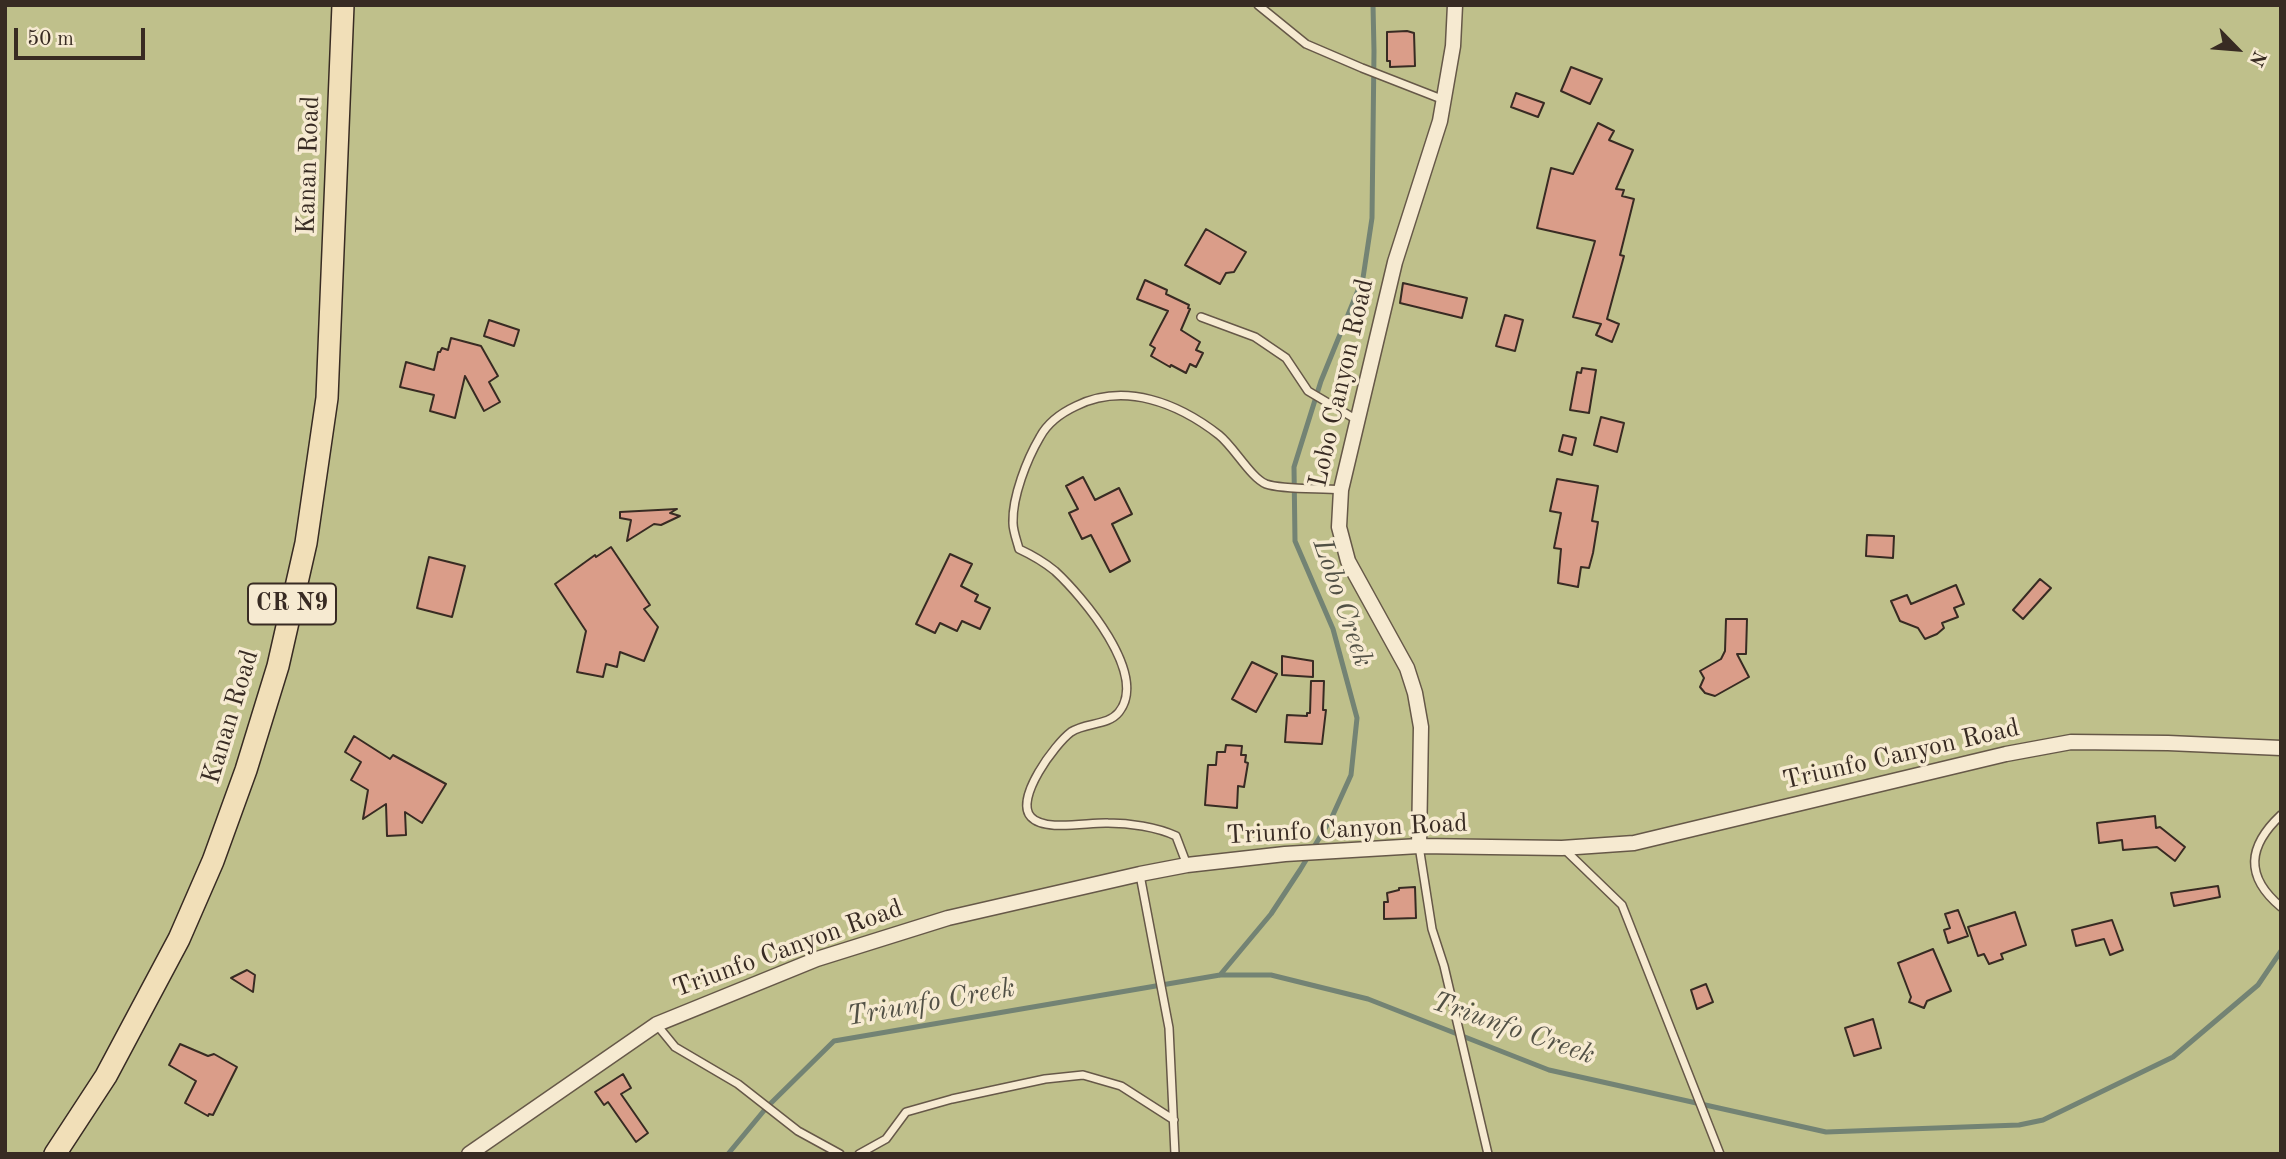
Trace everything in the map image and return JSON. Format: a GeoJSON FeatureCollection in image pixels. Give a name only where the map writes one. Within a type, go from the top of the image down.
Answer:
{"type":"FeatureCollection","features":[{"type":"Feature","properties":{"kind":"main road","name":"Kanan Road"},"geometry":{"type":"LineString","coordinates":[[55,1154],[106,1076],[179,939],[223,835],[278,666],[306,543],[327,398],[343,5]]}},
{"type":"Feature","properties":{"kind":"street","name":"Lobo Canyon Road"},"geometry":{"type":"LineString","coordinates":[[1419,846],[1421,727],[1415,694],[1407,668],[1348,561],[1339,527],[1341,490],[1395,262],[1440,121],[1453,46],[1455,5]]}},
{"type":"Feature","properties":{"kind":"street","name":"Triunfo Canyon Road"},"geometry":{"type":"LineString","coordinates":[[469,1154],[657,1024],[817,959],[947,918],[1140,874],[1187,865],[1285,854],[1419,846],[1562,848],[1634,843],[2006,754],[2071,743],[2168,743],[2281,748]]}},
{"type":"Feature","properties":{"kind":"lane"},"geometry":{"type":"LineString","coordinates":[[1258,5],[1306,44],[1444,100]]}},
{"type":"Feature","properties":{"kind":"lane"},"geometry":{"type":"LineString","coordinates":[[1201,317],[1255,337],[1286,358],[1308,391],[1357,421]]}},
{"type":"Feature","properties":{"kind":"lane"},"geometry":{"type":"LineString","coordinates":[[1187,865],[1176,836],[1166,831],[1110,823],[1039,824],[1026,810],[1026,797],[1037,775],[1059,744],[1081,727],[1103,722],[1119,713],[1125,700],[1128,682],[1118,654],[1099,621],[1056,573],[1040,560],[1019,549],[1013,523],[1019,485],[1034,446],[1044,429],[1061,413],[1091,399],[1119,395],[1157,400],[1188,413],[1221,436],[1246,463],[1254,477],[1267,484],[1341,490]]}},
{"type":"Feature","properties":{"kind":"lane"},"geometry":{"type":"LineString","coordinates":[[2281,815],[2257,843],[2254,862],[2258,880],[2271,899],[2281,907]]}},
{"type":"Feature","properties":{"kind":"lane"},"geometry":{"type":"LineString","coordinates":[[1419,846],[1432,929],[1444,966],[1488,1154]]}},
{"type":"Feature","properties":{"kind":"lane"},"geometry":{"type":"LineString","coordinates":[[1562,848],[1622,905],[1720,1154]]}},
{"type":"Feature","properties":{"kind":"lane"},"geometry":{"type":"LineString","coordinates":[[1140,874],[1169,1028],[1175,1154]]}},
{"type":"Feature","properties":{"kind":"lane"},"geometry":{"type":"LineString","coordinates":[[657,1024],[675,1048],[738,1084],[798,1131],[840,1154]]}},
{"type":"Feature","properties":{"kind":"lane"},"geometry":{"type":"LineString","coordinates":[[859,1154],[886,1139],[906,1112],[951,1098],[1083,1075],[1121,1086],[1174,1120]]}},
{"type":"Feature","properties":{"kind":"lane"},"geometry":{"type":"LineString","coordinates":[[874,1145],[880,1154]]}},
{"type":"Feature","properties":{"kind":"green space"},"geometry":{"type":"Polygon","coordinates":[[[5,5],[2281,5],[2281,1154],[5,1154],[5,5]]]}},
{"type":"Feature","properties":{"kind":"building"},"geometry":{"type":"Polygon","coordinates":[[[1387,32],[1414,33],[1415,66],[1390,67],[1390,61],[1387,61],[1387,32]]]}},
{"type":"Feature","properties":{"kind":"building"},"geometry":{"type":"Polygon","coordinates":[[[1571,67],[1602,79],[1590,104],[1561,91],[1571,67]]]}},
{"type":"Feature","properties":{"kind":"building"},"geometry":{"type":"Polygon","coordinates":[[[1516,93],[1544,103],[1538,117],[1511,107],[1516,93]]]}},
{"type":"Feature","properties":{"kind":"building"},"geometry":{"type":"Polygon","coordinates":[[[1598,123],[1614,131],[1609,140],[1633,150],[1616,189],[1624,190],[1622,196],[1634,199],[1620,255],[1624,256],[1607,319],[1619,324],[1612,342],[1596,335],[1601,324],[1573,317],[1595,241],[1537,228],[1551,168],[1573,174],[1598,123]]]}},
{"type":"Feature","properties":{"kind":"building"},"geometry":{"type":"Polygon","coordinates":[[[1206,229],[1246,252],[1234,272],[1226,273],[1220,284],[1185,265],[1206,229]]]}},
{"type":"Feature","properties":{"kind":"building"},"geometry":{"type":"Polygon","coordinates":[[[1145,280],[1167,290],[1166,294],[1189,305],[1190,309],[1181,330],[1200,342],[1196,350],[1203,353],[1196,367],[1190,364],[1186,373],[1151,356],[1155,348],[1150,345],[1168,311],[1137,299],[1145,280]]]}},
{"type":"Feature","properties":{"kind":"building"},"geometry":{"type":"Polygon","coordinates":[[[1403,283],[1467,298],[1462,318],[1400,303],[1403,283]]]}},
{"type":"Feature","properties":{"kind":"building"},"geometry":{"type":"Polygon","coordinates":[[[1505,315],[1523,320],[1515,351],[1496,346],[1505,315]]]}},
{"type":"Feature","properties":{"kind":"building"},"geometry":{"type":"Polygon","coordinates":[[[489,320],[519,330],[514,346],[484,336],[489,320]]]}},
{"type":"Feature","properties":{"kind":"building"},"geometry":{"type":"Polygon","coordinates":[[[451,338],[481,346],[498,376],[489,382],[500,402],[484,411],[465,376],[455,418],[430,411],[434,395],[400,387],[406,362],[434,370],[438,352],[442,348],[448,350],[451,338]]]}},
{"type":"Feature","properties":{"kind":"building"},"geometry":{"type":"Polygon","coordinates":[[[1582,368],[1596,370],[1589,413],[1570,410],[1577,372],[1581,373],[1582,368]]]}},
{"type":"Feature","properties":{"kind":"building"},"geometry":{"type":"Polygon","coordinates":[[[1601,417],[1624,423],[1617,452],[1594,445],[1601,417]]]}},
{"type":"Feature","properties":{"kind":"building"},"geometry":{"type":"Polygon","coordinates":[[[1563,435],[1576,438],[1572,455],[1559,451],[1563,435]]]}},
{"type":"Feature","properties":{"kind":"building"},"geometry":{"type":"Polygon","coordinates":[[[1083,477],[1095,500],[1119,488],[1132,514],[1112,524],[1130,561],[1110,572],[1091,535],[1082,539],[1069,513],[1078,509],[1066,486],[1083,477]]]}},
{"type":"Feature","properties":{"kind":"building"},"geometry":{"type":"Polygon","coordinates":[[[1557,479],[1598,486],[1592,521],[1598,522],[1593,553],[1589,568],[1581,567],[1578,587],[1558,583],[1561,549],[1554,548],[1561,513],[1550,511],[1557,479]]]}},
{"type":"Feature","properties":{"kind":"building"},"geometry":{"type":"Polygon","coordinates":[[[677,509],[670,513],[680,516],[661,525],[654,524],[627,541],[631,520],[620,518],[620,512],[677,509]]]}},
{"type":"Feature","properties":{"kind":"building"},"geometry":{"type":"Polygon","coordinates":[[[1867,535],[1894,536],[1893,558],[1866,556],[1867,535]]]}},
{"type":"Feature","properties":{"kind":"building"},"geometry":{"type":"Polygon","coordinates":[[[611,547],[650,605],[644,609],[658,627],[644,661],[620,652],[617,667],[606,664],[603,677],[577,672],[586,631],[555,584],[595,555],[596,557],[611,547]]]}},
{"type":"Feature","properties":{"kind":"building"},"geometry":{"type":"Polygon","coordinates":[[[950,554],[972,564],[961,586],[978,595],[975,601],[990,608],[980,629],[962,621],[957,631],[940,623],[935,633],[916,624],[950,554]]]}},
{"type":"Feature","properties":{"kind":"building"},"geometry":{"type":"Polygon","coordinates":[[[429,557],[465,566],[452,617],[417,608],[429,557]]]}},
{"type":"Feature","properties":{"kind":"building"},"geometry":{"type":"Polygon","coordinates":[[[2040,579],[2051,588],[2023,619],[2013,610],[2040,579]]]}},
{"type":"Feature","properties":{"kind":"building"},"geometry":{"type":"Polygon","coordinates":[[[1956,585],[1964,604],[1954,608],[1958,617],[1942,623],[1944,628],[1925,639],[1918,628],[1900,621],[1891,601],[1907,595],[1911,604],[1956,585]]]}},
{"type":"Feature","properties":{"kind":"building"},"geometry":{"type":"Polygon","coordinates":[[[1726,619],[1747,619],[1746,654],[1737,654],[1749,677],[1715,696],[1705,693],[1700,687],[1704,678],[1700,671],[1721,659],[1725,651],[1726,619]]]}},
{"type":"Feature","properties":{"kind":"building"},"geometry":{"type":"Polygon","coordinates":[[[1282,656],[1313,661],[1313,677],[1282,675],[1282,656]]]}},
{"type":"Feature","properties":{"kind":"building"},"geometry":{"type":"Polygon","coordinates":[[[1252,662],[1277,674],[1256,712],[1232,699],[1252,662]]]}},
{"type":"Feature","properties":{"kind":"building"},"geometry":{"type":"Polygon","coordinates":[[[1311,681],[1324,681],[1323,710],[1326,710],[1322,744],[1285,742],[1287,715],[1307,716],[1307,713],[1310,713],[1311,681]]]}},
{"type":"Feature","properties":{"kind":"building"},"geometry":{"type":"Polygon","coordinates":[[[354,736],[390,759],[393,755],[446,784],[422,823],[405,812],[406,835],[387,836],[386,804],[363,819],[368,790],[351,780],[361,762],[345,752],[354,736]]]}},
{"type":"Feature","properties":{"kind":"building"},"geometry":{"type":"Polygon","coordinates":[[[1226,745],[1242,746],[1241,755],[1246,755],[1245,762],[1248,763],[1244,787],[1238,786],[1237,808],[1205,805],[1208,765],[1216,765],[1217,752],[1225,752],[1226,745]]]}},
{"type":"Feature","properties":{"kind":"building"},"geometry":{"type":"Polygon","coordinates":[[[2155,816],[2156,828],[2160,827],[2185,847],[2175,861],[2157,847],[2123,850],[2122,840],[2099,843],[2097,823],[2155,816]]]}},
{"type":"Feature","properties":{"kind":"building"},"geometry":{"type":"Polygon","coordinates":[[[2218,886],[2220,897],[2174,906],[2171,893],[2218,886]]]}},
{"type":"Feature","properties":{"kind":"building"},"geometry":{"type":"Polygon","coordinates":[[[1415,887],[1416,918],[1384,919],[1387,893],[1399,888],[1415,887]]]}},
{"type":"Feature","properties":{"kind":"building"},"geometry":{"type":"Polygon","coordinates":[[[1958,910],[1968,936],[1948,943],[1944,930],[1950,928],[1945,914],[1958,910]]]}},
{"type":"Feature","properties":{"kind":"building"},"geometry":{"type":"Polygon","coordinates":[[[2015,912],[2026,945],[2001,954],[2003,959],[1989,964],[1984,954],[1978,956],[1968,927],[2015,912]]]}},
{"type":"Feature","properties":{"kind":"building"},"geometry":{"type":"Polygon","coordinates":[[[2112,920],[2123,950],[2110,955],[2104,939],[2076,946],[2072,930],[2112,920]]]}},
{"type":"Feature","properties":{"kind":"building"},"geometry":{"type":"Polygon","coordinates":[[[1933,949],[1951,991],[1927,1001],[1924,1008],[1909,1002],[1911,997],[1898,963],[1933,949]]]}},
{"type":"Feature","properties":{"kind":"building"},"geometry":{"type":"Polygon","coordinates":[[[247,970],[255,975],[253,992],[231,978],[247,970]]]}},
{"type":"Feature","properties":{"kind":"building"},"geometry":{"type":"Polygon","coordinates":[[[1706,984],[1713,1002],[1697,1009],[1691,990],[1706,984]]]}},
{"type":"Feature","properties":{"kind":"building"},"geometry":{"type":"Polygon","coordinates":[[[1873,1019],[1881,1048],[1854,1056],[1845,1028],[1873,1019]]]}},
{"type":"Feature","properties":{"kind":"building"},"geometry":{"type":"Polygon","coordinates":[[[180,1044],[208,1056],[214,1054],[237,1067],[213,1115],[208,1116],[185,1103],[196,1081],[169,1065],[180,1044]]]}},
{"type":"Feature","properties":{"kind":"building"},"geometry":{"type":"Polygon","coordinates":[[[623,1074],[631,1088],[621,1094],[648,1133],[636,1142],[608,1102],[604,1105],[595,1092],[623,1074]]]}},
{"type":"Feature","properties":{"kind":"waterway","name":"Lobo Creek"},"geometry":{"type":"LineString","coordinates":[[1220,975],[1271,914],[1300,870],[1332,817],[1351,775],[1357,718],[1333,629],[1295,541],[1294,467],[1321,381],[1363,278],[1372,218],[1373,5]]}},
{"type":"Feature","properties":{"kind":"waterway","name":"Triunfo Creek"},"geometry":{"type":"LineString","coordinates":[[728,1154],[767,1107],[834,1041],[1220,975],[1271,975],[1368,999],[1549,1070],[1826,1132],[2019,1125],[2043,1120],[2173,1057],[2258,985],[2281,951]]}}]}
